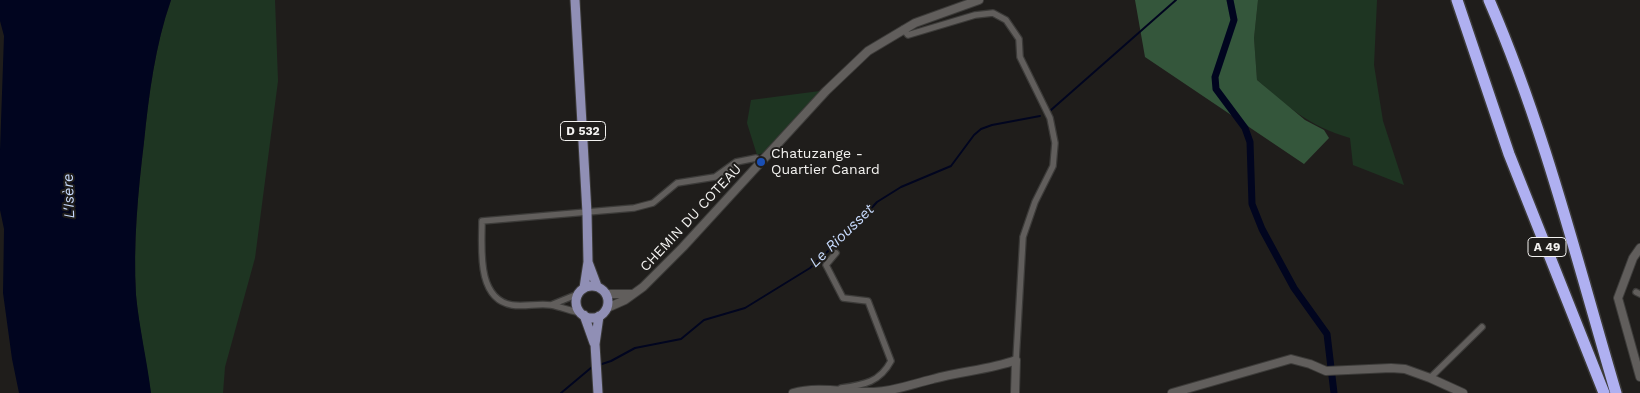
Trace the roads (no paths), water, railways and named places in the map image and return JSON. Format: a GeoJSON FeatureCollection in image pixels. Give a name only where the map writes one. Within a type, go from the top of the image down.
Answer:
{"type":"FeatureCollection","features":[{"type":"Feature","properties":{"kind":"highway","name":"A 49"},"geometry":{"type":"LineString","coordinates":[[1457,0],[1509,154],[1604,393]]}},
{"type":"Feature","properties":{"kind":"highway","name":"A 49"},"geometry":{"type":"LineString","coordinates":[[1489,0],[1526,89],[1616,393]]}},
{"type":"Feature","properties":{"kind":"main road","name":"D 532"},"geometry":{"type":"LineString","coordinates":[[575,0],[587,213],[588,262],[581,291]]}},
{"type":"Feature","properties":{"kind":"main road","name":"D 532"},"geometry":{"type":"LineString","coordinates":[[588,262],[598,286]]}},
{"type":"Feature","properties":{"kind":"main road"},"geometry":{"type":"LineString","coordinates":[[582,314],[591,318],[599,316],[607,308],[606,294],[598,286],[581,291],[576,304],[595,344]]}},
{"type":"Feature","properties":{"kind":"main road"},"geometry":{"type":"LineString","coordinates":[[598,393],[595,344],[599,316]]}},
{"type":"Feature","properties":{"kind":"street","name":"CHEMIN DU COTEAU"},"geometry":{"type":"LineString","coordinates":[[607,308],[625,300],[643,287],[850,67],[868,51],[903,29],[979,0]]}},
{"type":"Feature","properties":{"kind":"street"},"geometry":{"type":"LineString","coordinates":[[903,29],[908,35],[975,15],[993,13],[1006,20],[1018,39],[1020,57],[1050,118],[1055,142],[1053,166],[1035,202],[1023,237],[1015,393]]}},
{"type":"Feature","properties":{"kind":"street"},"geometry":{"type":"LineString","coordinates":[[582,314],[552,305],[512,305],[492,293],[483,268],[482,221],[618,211],[653,203],[677,183],[715,177],[724,169],[746,159],[756,158],[762,162]]}},
{"type":"Feature","properties":{"kind":"street"},"geometry":{"type":"LineString","coordinates":[[1640,248],[1633,258],[1618,298],[1640,378]]}},
{"type":"Feature","properties":{"kind":"street"},"geometry":{"type":"LineString","coordinates":[[822,391],[876,380],[884,374],[891,361],[868,301],[844,298],[830,276],[826,266],[836,253]]}},
{"type":"Feature","properties":{"kind":"street"},"geometry":{"type":"LineString","coordinates":[[552,305],[581,291]]}},
{"type":"Feature","properties":{"kind":"street"},"geometry":{"type":"LineString","coordinates":[[606,294],[631,294]]}},
{"type":"Feature","properties":{"kind":"street"},"geometry":{"type":"LineString","coordinates":[[1430,378],[1482,327]]}},
{"type":"Feature","properties":{"kind":"street"},"geometry":{"type":"LineString","coordinates":[[1176,393],[1291,359],[1326,371],[1405,369],[1463,393]]}},
{"type":"Feature","properties":{"kind":"street"},"geometry":{"type":"LineString","coordinates":[[793,393],[822,391],[873,392],[905,389],[934,378],[1002,365],[1016,360]]}},
{"type":"Feature","properties":{"kind":"water","name":"L'Isère"},"geometry":{"type":"Polygon","coordinates":[[[0,0],[171,0],[157,52],[151,88],[140,180],[136,237],[136,295],[151,393],[19,393],[12,359],[3,293],[4,229],[0,210],[0,150],[4,36],[0,21],[0,0]]]}},
{"type":"Feature","properties":{"kind":"waterway","name":"Le Riousset"},"geometry":{"type":"LineString","coordinates":[[1051,110],[1176,0]]}},
{"type":"Feature","properties":{"kind":"waterway"},"geometry":{"type":"LineString","coordinates":[[1230,0],[1234,20],[1215,77],[1216,89],[1245,128],[1250,142],[1252,204],[1262,229],[1294,288],[1327,334],[1334,393]]}},
{"type":"Feature","properties":{"kind":"waterway","name":"Le Riousset"},"geometry":{"type":"LineString","coordinates":[[599,365],[611,361],[635,348],[681,339],[704,320],[745,308],[810,268],[857,224],[877,202],[901,187],[951,166],[974,135],[981,129],[992,125],[1040,116]]}},
{"type":"Feature","properties":{"kind":"waterway","name":"Le Riousset"},"geometry":{"type":"LineString","coordinates":[[561,393],[592,367]]}},
{"type":"Feature","properties":{"kind":"place","name":"Chatuzange - Quartier Canard"},"geometry":{"type":"Point","coordinates":[761,162]}}]}
